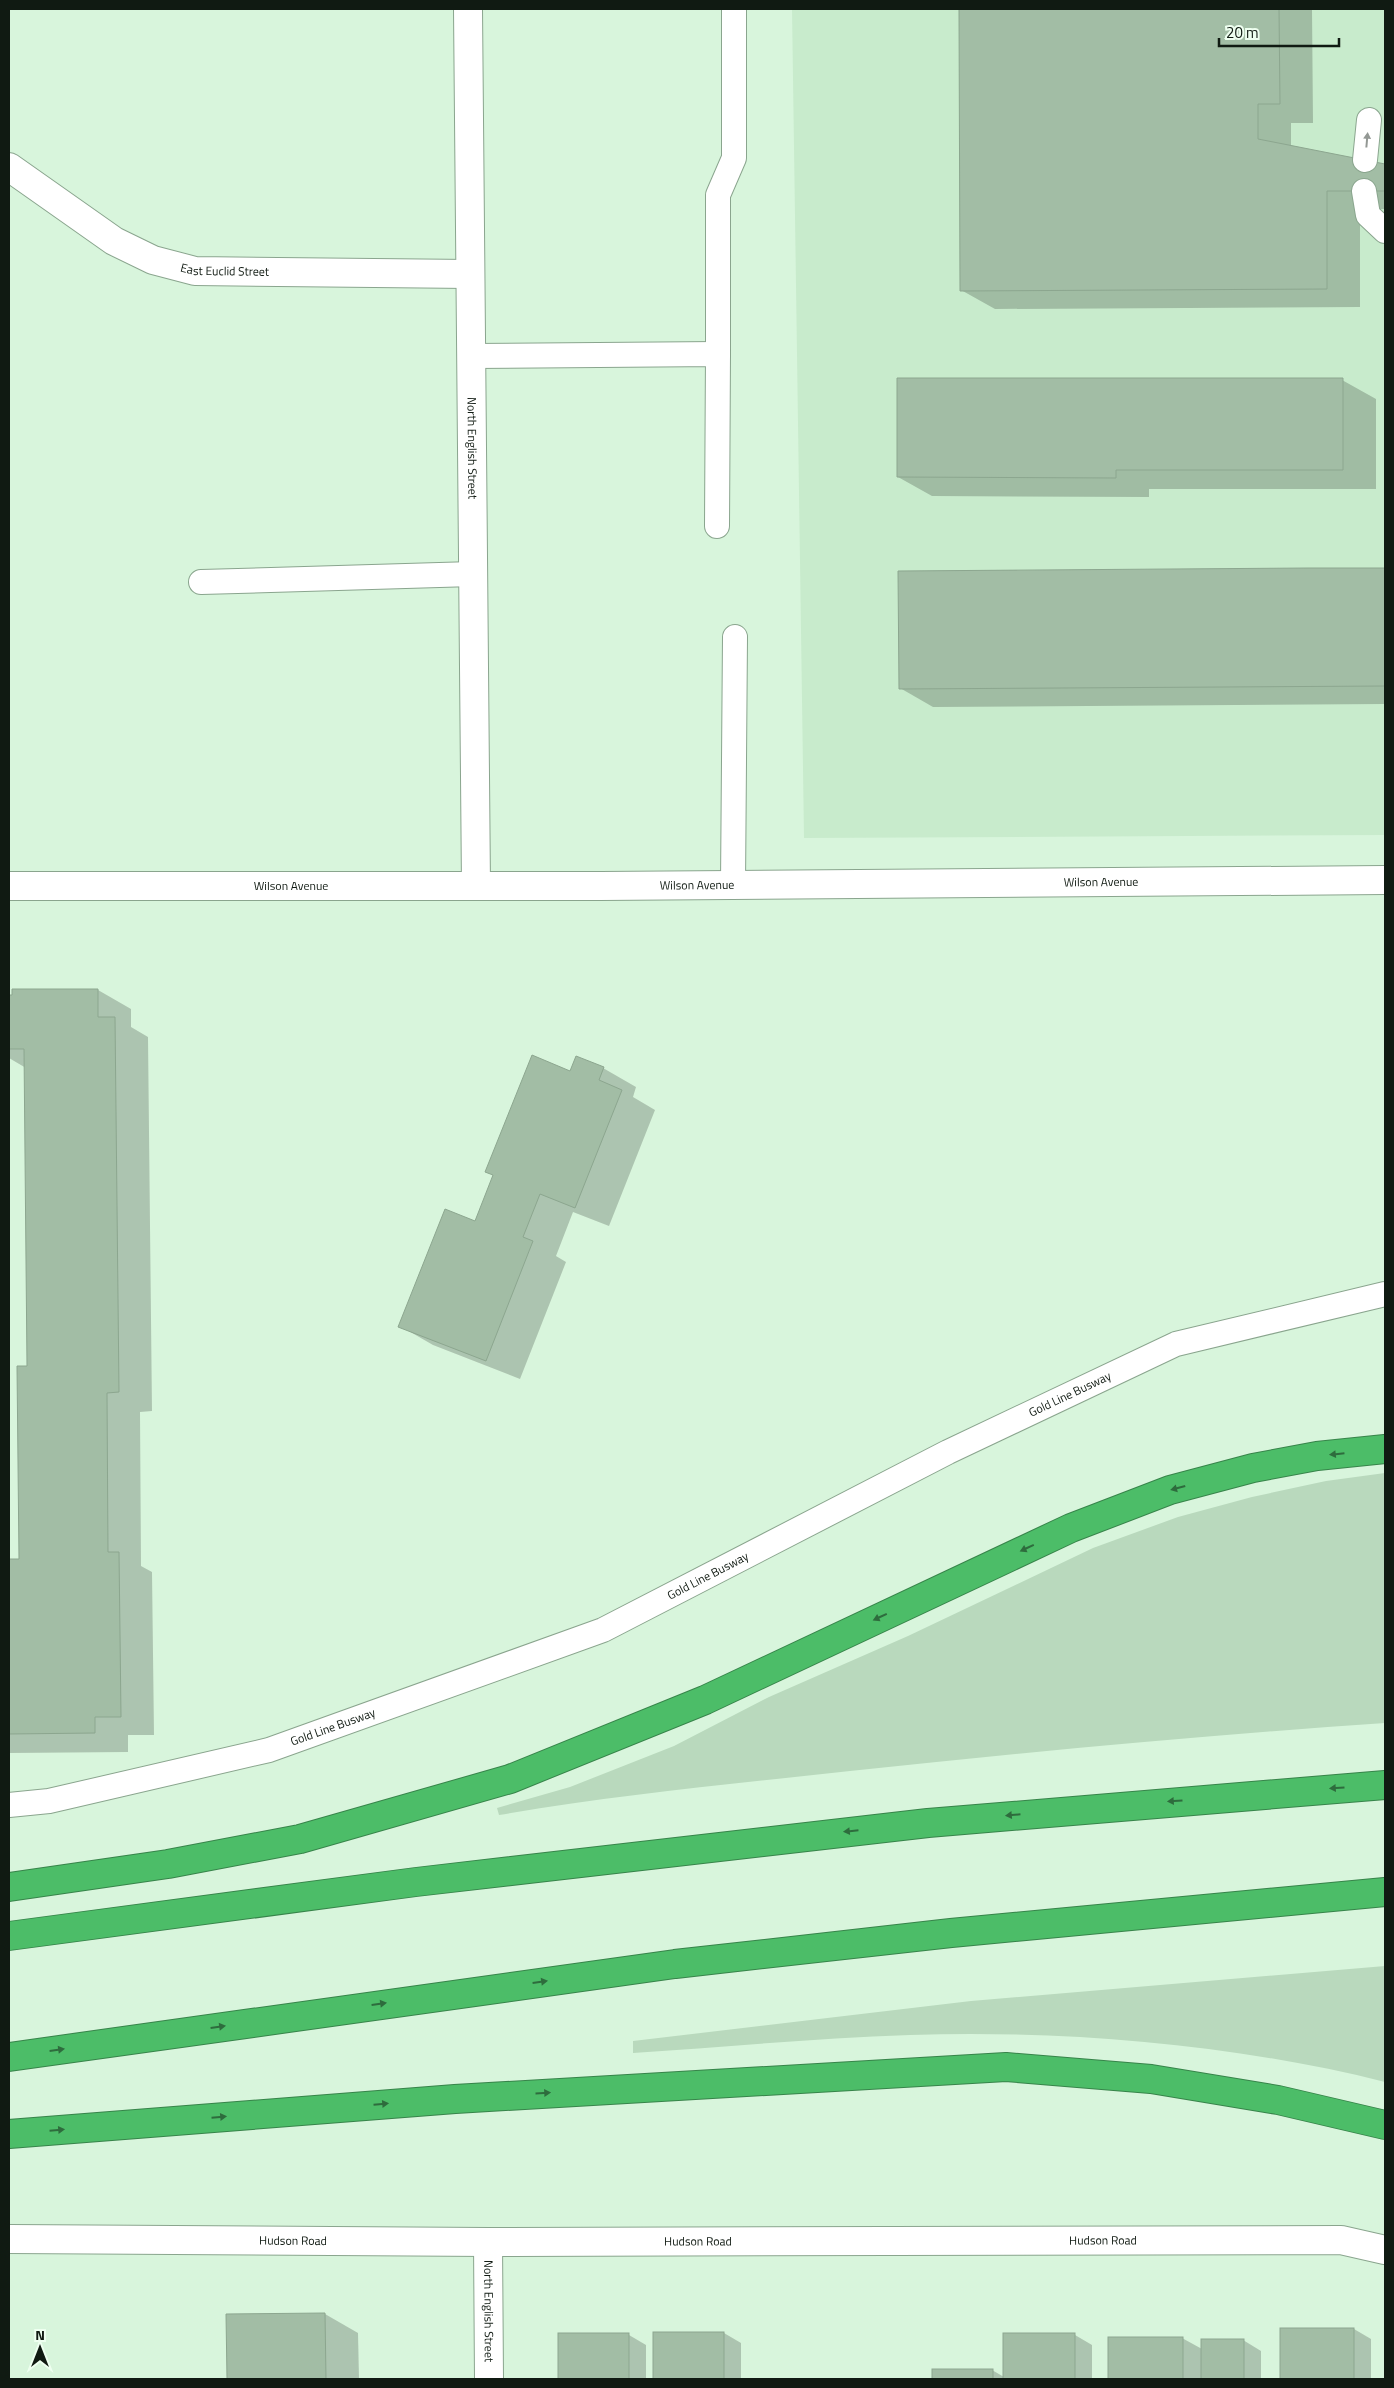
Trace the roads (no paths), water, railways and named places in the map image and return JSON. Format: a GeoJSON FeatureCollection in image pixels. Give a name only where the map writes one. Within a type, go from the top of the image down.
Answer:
{"type":"FeatureCollection","features":[{"type":"Feature","properties":{"kind":"highway"},"geometry":{"type":"LineString","coordinates":[[9,1887],[168,1864],[300,1838],[510,1779],[705,1700],[1071,1528],[1161,1494],[1253,1468],[1317,1456],[1385,1449]]}},
{"type":"Feature","properties":{"kind":"highway"},"geometry":{"type":"LineString","coordinates":[[9,1936],[416,1882],[860,1830],[1143,1804],[1385,1785]]}},
{"type":"Feature","properties":{"kind":"highway"},"geometry":{"type":"LineString","coordinates":[[9,2057],[675,1964],[1146,1913],[1385,1892]]}},
{"type":"Feature","properties":{"kind":"highway"},"geometry":{"type":"LineString","coordinates":[[9,2134],[455,2098],[1006,2067],[1152,2079],[1278,2100],[1385,2125]]}},
{"type":"Feature","properties":{"kind":"street","name":"North English Street"},"geometry":{"type":"LineString","coordinates":[[468,9],[476,886]]}},
{"type":"Feature","properties":{"kind":"street","name":"East Euclid Street"},"geometry":{"type":"LineString","coordinates":[[9,167],[114,241],[153,260],[195,271],[470,274]]}},
{"type":"Feature","properties":{"kind":"street","name":"Wilson Avenue"},"geometry":{"type":"LineString","coordinates":[[9,886],[733,885],[1385,880]]}},
{"type":"Feature","properties":{"kind":"street","name":"Hudson Road"},"geometry":{"type":"LineString","coordinates":[[9,2239],[488,2242],[1341,2240],[1385,2250]]}},
{"type":"Feature","properties":{"kind":"street","name":"North English Street"},"geometry":{"type":"LineString","coordinates":[[488,2242],[489,2379]]}},
{"type":"Feature","properties":{"kind":"lane"},"geometry":{"type":"LineString","coordinates":[[717,526],[718,195],[734,158],[734,9]]}},
{"type":"Feature","properties":{"kind":"lane"},"geometry":{"type":"LineString","coordinates":[[1365,160],[1369,120]]}},
{"type":"Feature","properties":{"kind":"lane"},"geometry":{"type":"LineString","coordinates":[[1364,191],[1368,215],[1385,231]]}},
{"type":"Feature","properties":{"kind":"lane"},"geometry":{"type":"LineString","coordinates":[[471,356],[718,354]]}},
{"type":"Feature","properties":{"kind":"lane"},"geometry":{"type":"LineString","coordinates":[[200,582],[473,574]]}},
{"type":"Feature","properties":{"kind":"lane"},"geometry":{"type":"LineString","coordinates":[[733,885],[734,637]]}},
{"type":"Feature","properties":{"kind":"lane","name":"Gold Line Busway"},"geometry":{"type":"LineString","coordinates":[[9,1805],[49,1801],[268,1750],[603,1630],[948,1452],[1176,1344],[1385,1294]]}}]}
